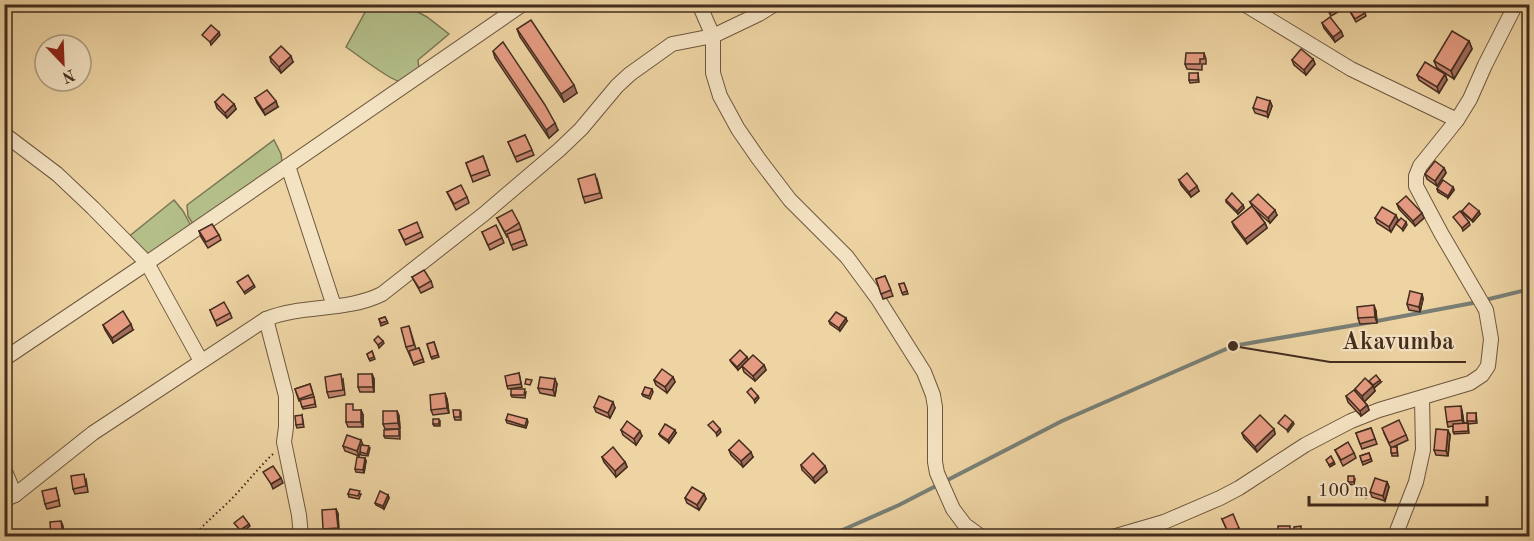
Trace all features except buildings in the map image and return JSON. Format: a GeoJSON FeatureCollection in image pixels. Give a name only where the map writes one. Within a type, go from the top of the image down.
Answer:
{"type":"FeatureCollection","features":[{"type":"Feature","properties":{"kind":"street"},"geometry":{"type":"LineString","coordinates":[[4,359],[523,4]]}},
{"type":"Feature","properties":{"kind":"street"},"geometry":{"type":"LineString","coordinates":[[699,4],[713,36],[713,73],[720,96],[738,129],[790,200],[827,236],[854,267],[878,299],[924,372],[935,406],[937,473],[953,510],[965,525],[980,537]]}},
{"type":"Feature","properties":{"kind":"street"},"geometry":{"type":"LineString","coordinates":[[4,469],[10,498],[93,433],[266,319],[285,313],[357,303],[382,294],[484,214],[560,150],[630,74],[672,44],[713,36],[776,4]]}},
{"type":"Feature","properties":{"kind":"street"},"geometry":{"type":"LineString","coordinates":[[1244,4],[1351,69],[1457,120]]}},
{"type":"Feature","properties":{"kind":"street"},"geometry":{"type":"LineString","coordinates":[[1116,537],[1164,522],[1221,498],[1305,445],[1351,421],[1379,410],[1470,383],[1482,375],[1488,366],[1491,339],[1486,310],[1416,186],[1416,176],[1420,166],[1457,120],[1470,99],[1516,4]]}},
{"type":"Feature","properties":{"kind":"street"},"geometry":{"type":"LineString","coordinates":[[4,134],[57,174],[147,263],[201,361]]}},
{"type":"Feature","properties":{"kind":"street"},"geometry":{"type":"LineString","coordinates":[[288,166],[334,306]]}},
{"type":"Feature","properties":{"kind":"street"},"geometry":{"type":"LineString","coordinates":[[266,319],[286,396],[284,442],[299,515],[301,537]]}},
{"type":"Feature","properties":{"kind":"street"},"geometry":{"type":"LineString","coordinates":[[1395,537],[1416,482],[1423,450],[1422,398]]}},
{"type":"Feature","properties":{"kind":"path"},"geometry":{"type":"LineString","coordinates":[[194,537],[284,442]]}},
{"type":"Feature","properties":{"kind":"green space"},"geometry":{"type":"Polygon","coordinates":[[[369,5],[405,5],[427,17],[449,34],[418,60],[419,69],[404,80],[395,80],[346,47],[369,5]]]}},
{"type":"Feature","properties":{"kind":"green space"},"geometry":{"type":"Polygon","coordinates":[[[274,140],[282,162],[193,224],[188,216],[187,205],[274,140]]]}},
{"type":"Feature","properties":{"kind":"green space"},"geometry":{"type":"Polygon","coordinates":[[[174,200],[183,211],[190,224],[189,227],[147,255],[127,238],[174,200]]]}},
{"type":"Feature","properties":{"kind":"waterway"},"geometry":{"type":"LineString","coordinates":[[1485,300],[1530,289]]}},
{"type":"Feature","properties":{"kind":"waterway"},"geometry":{"type":"LineString","coordinates":[[829,536],[899,505],[1062,421],[1233,346],[1478,302]]}},
{"type":"Feature","properties":{"kind":"place","name":"Akavumba"},"geometry":{"type":"Point","coordinates":[1233,346]}}]}
